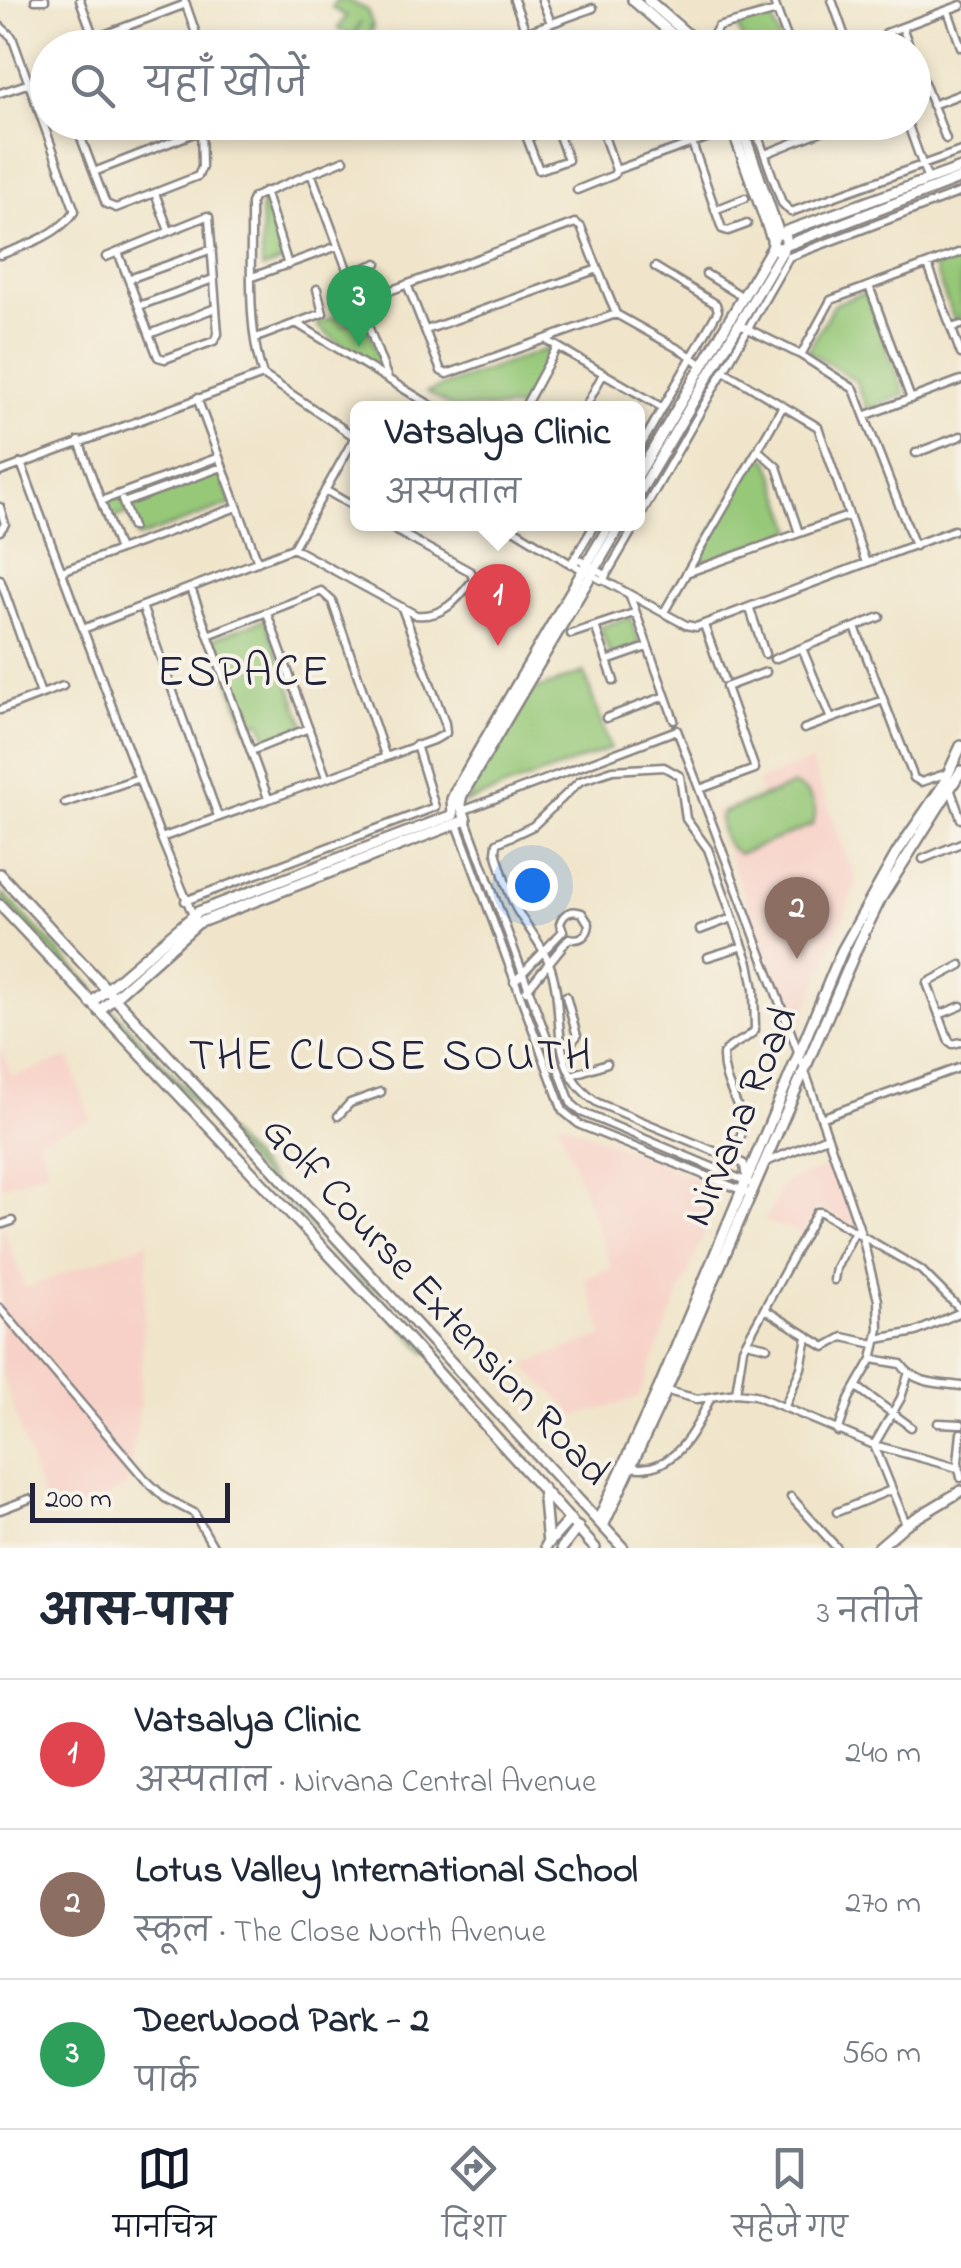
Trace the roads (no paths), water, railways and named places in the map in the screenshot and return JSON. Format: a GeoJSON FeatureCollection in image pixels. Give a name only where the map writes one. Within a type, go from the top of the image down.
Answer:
{"type":"FeatureCollection","features":[{"type":"Feature","properties":{"kind":"main road"},"geometry":{"type":"LineString","coordinates":[[634,0],[668,30]]}},
{"type":"Feature","properties":{"kind":"main road"},"geometry":{"type":"LineString","coordinates":[[648,0],[682,30]]}},
{"type":"Feature","properties":{"kind":"main road"},"geometry":{"type":"LineString","coordinates":[[740,140],[779,250],[792,241],[959,179]]}},
{"type":"Feature","properties":{"kind":"main road"},"geometry":{"type":"LineString","coordinates":[[645,483],[712,366],[742,296],[776,238],[928,180],[959,179]]}},
{"type":"Feature","properties":{"kind":"main road"},"geometry":{"type":"LineString","coordinates":[[645,466],[785,247]]}},
{"type":"Feature","properties":{"kind":"main road"},"geometry":{"type":"LineString","coordinates":[[95,1007],[192,922],[459,818],[462,795],[607,531]]}},
{"type":"Feature","properties":{"kind":"main road"},"geometry":{"type":"LineString","coordinates":[[589,569],[616,531]]}},
{"type":"Feature","properties":{"kind":"main road","name":"Nirvana Road"},"geometry":{"type":"LineString","coordinates":[[749,1185],[764,1163],[881,898],[951,791],[961,746]]}},
{"type":"Feature","properties":{"kind":"main road","name":"Nirvana Road"},"geometry":{"type":"LineString","coordinates":[[601,1523],[632,1466],[842,951],[864,909],[958,771]]}},
{"type":"Feature","properties":{"kind":"main road","name":"Golf Course Extension Road"},"geometry":{"type":"LineString","coordinates":[[0,874],[623,1548]]}},
{"type":"Feature","properties":{"kind":"main road","name":"Golf Course Extension Road"},"geometry":{"type":"LineString","coordinates":[[0,905],[432,1366],[595,1548]]}},
{"type":"Feature","properties":{"kind":"main road"},"geometry":{"type":"LineString","coordinates":[[432,1366],[445,1353]]}},
{"type":"Feature","properties":{"kind":"main road","name":"Nirvana Road"},"geometry":{"type":"LineString","coordinates":[[601,1523],[662,1390]]}},
{"type":"Feature","properties":{"kind":"main road"},"geometry":{"type":"LineString","coordinates":[[523,1468],[538,1456]]}},
{"type":"Feature","properties":{"kind":"main road"},"geometry":{"type":"LineString","coordinates":[[543,1488],[546,1546]]}},
{"type":"Feature","properties":{"kind":"main road"},"geometry":{"type":"LineString","coordinates":[[878,1548],[906,1524],[961,1491]]}},
{"type":"Feature","properties":{"kind":"main road"},"geometry":{"type":"LineString","coordinates":[[546,1546],[570,1519]]}},
{"type":"Feature","properties":{"kind":"main road"},"geometry":{"type":"LineString","coordinates":[[562,1548],[578,1528]]}},
{"type":"Feature","properties":{"kind":"street"},"geometry":{"type":"LineString","coordinates":[[35,0],[45,0]]}},
{"type":"Feature","properties":{"kind":"street"},"geometry":{"type":"LineString","coordinates":[[80,0],[91,30]]}},
{"type":"Feature","properties":{"kind":"street"},"geometry":{"type":"LineString","coordinates":[[514,0],[525,30]]}},
{"type":"Feature","properties":{"kind":"street"},"geometry":{"type":"LineString","coordinates":[[542,0],[551,23]]}},
{"type":"Feature","properties":{"kind":"street"},"geometry":{"type":"LineString","coordinates":[[773,0],[784,30]]}},
{"type":"Feature","properties":{"kind":"street"},"geometry":{"type":"LineString","coordinates":[[832,0],[844,30]]}},
{"type":"Feature","properties":{"kind":"street"},"geometry":{"type":"LineString","coordinates":[[114,30],[185,2],[195,30]]}},
{"type":"Feature","properties":{"kind":"street"},"geometry":{"type":"LineString","coordinates":[[894,30],[961,6]]}},
{"type":"Feature","properties":{"kind":"street"},"geometry":{"type":"LineString","coordinates":[[532,30],[592,8]]}},
{"type":"Feature","properties":{"kind":"street"},"geometry":{"type":"LineString","coordinates":[[948,10],[961,47]]}},
{"type":"Feature","properties":{"kind":"street"},"geometry":{"type":"LineString","coordinates":[[716,30],[777,11]]}},
{"type":"Feature","properties":{"kind":"street"},"geometry":{"type":"LineString","coordinates":[[0,26],[12,37],[30,92]]}},
{"type":"Feature","properties":{"kind":"street"},"geometry":{"type":"LineString","coordinates":[[0,93],[27,84]]}},
{"type":"Feature","properties":{"kind":"street"},"geometry":{"type":"LineString","coordinates":[[946,139],[932,105],[961,94]]}},
{"type":"Feature","properties":{"kind":"street"},"geometry":{"type":"LineString","coordinates":[[0,255],[40,239],[75,211],[48,140]]}},
{"type":"Feature","properties":{"kind":"street"},"geometry":{"type":"LineString","coordinates":[[82,140],[110,207],[198,176],[202,172],[202,140]]}},
{"type":"Feature","properties":{"kind":"street"},"geometry":{"type":"LineString","coordinates":[[94,172],[169,140]]}},
{"type":"Feature","properties":{"kind":"street"},"geometry":{"type":"LineString","coordinates":[[528,140],[538,170],[567,161],[560,140]]}},
{"type":"Feature","properties":{"kind":"street"},"geometry":{"type":"LineString","coordinates":[[605,140],[616,170]]}},
{"type":"Feature","properties":{"kind":"street"},"geometry":{"type":"LineString","coordinates":[[577,190],[614,175],[616,170],[699,140]]}},
{"type":"Feature","properties":{"kind":"street"},"geometry":{"type":"LineString","coordinates":[[759,140],[782,203],[791,212],[961,151]]}},
{"type":"Feature","properties":{"kind":"street"},"geometry":{"type":"LineString","coordinates":[[765,154],[800,140]]}},
{"type":"Feature","properties":{"kind":"street"},"geometry":{"type":"LineString","coordinates":[[914,140],[928,180]]}},
{"type":"Feature","properties":{"kind":"street"},"geometry":{"type":"LineString","coordinates":[[692,143],[724,231],[747,224]]}},
{"type":"Feature","properties":{"kind":"street"},"geometry":{"type":"LineString","coordinates":[[344,160],[254,197],[252,277],[263,375],[350,434]]}},
{"type":"Feature","properties":{"kind":"street"},"geometry":{"type":"LineString","coordinates":[[910,170],[916,185]]}},
{"type":"Feature","properties":{"kind":"street"},"geometry":{"type":"LineString","coordinates":[[311,173],[388,380]]}},
{"type":"Feature","properties":{"kind":"street"},"geometry":{"type":"LineString","coordinates":[[645,505],[712,366],[751,328],[788,257],[959,179]]}},
{"type":"Feature","properties":{"kind":"street"},"geometry":{"type":"LineString","coordinates":[[265,191],[288,264]]}},
{"type":"Feature","properties":{"kind":"street"},"geometry":{"type":"LineString","coordinates":[[155,194],[170,231]]}},
{"type":"Feature","properties":{"kind":"street"},"geometry":{"type":"LineString","coordinates":[[715,210],[745,198]]}},
{"type":"Feature","properties":{"kind":"street"},"geometry":{"type":"LineString","coordinates":[[106,256],[207,216],[218,334],[214,341],[162,359],[118,252]]}},
{"type":"Feature","properties":{"kind":"street"},"geometry":{"type":"LineString","coordinates":[[359,302],[576,223],[616,314],[818,427],[866,564]]}},
{"type":"Feature","properties":{"kind":"street"},"geometry":{"type":"LineString","coordinates":[[252,277],[338,246]]}},
{"type":"Feature","properties":{"kind":"street"},"geometry":{"type":"LineString","coordinates":[[129,279],[212,249]]}},
{"type":"Feature","properties":{"kind":"street"},"geometry":{"type":"LineString","coordinates":[[800,355],[831,300],[961,252]]}},
{"type":"Feature","properties":{"kind":"street"},"geometry":{"type":"LineString","coordinates":[[348,274],[377,262]]}},
{"type":"Feature","properties":{"kind":"street"},"geometry":{"type":"LineString","coordinates":[[928,264],[961,354]]}},
{"type":"Feature","properties":{"kind":"street"},"geometry":{"type":"LineString","coordinates":[[645,439],[718,307],[655,267]]}},
{"type":"Feature","properties":{"kind":"street"},"geometry":{"type":"LineString","coordinates":[[426,330],[598,269]]}},
{"type":"Feature","properties":{"kind":"street"},"geometry":{"type":"LineString","coordinates":[[706,274],[742,296]]}},
{"type":"Feature","properties":{"kind":"street"},"geometry":{"type":"LineString","coordinates":[[139,306],[214,279]]}},
{"type":"Feature","properties":{"kind":"street"},"geometry":{"type":"LineString","coordinates":[[407,284],[441,371],[447,374],[616,314]]}},
{"type":"Feature","properties":{"kind":"street"},"geometry":{"type":"LineString","coordinates":[[868,286],[911,399]]}},
{"type":"Feature","properties":{"kind":"street"},"geometry":{"type":"LineString","coordinates":[[256,338],[323,313],[317,289]]}},
{"type":"Feature","properties":{"kind":"street"},"geometry":{"type":"LineString","coordinates":[[150,334],[215,308]]}},
{"type":"Feature","properties":{"kind":"street"},"geometry":{"type":"LineString","coordinates":[[741,321],[750,322],[751,328]]}},
{"type":"Feature","properties":{"kind":"street"},"geometry":{"type":"LineString","coordinates":[[296,324],[423,401]]}},
{"type":"Feature","properties":{"kind":"street"},"geometry":{"type":"LineString","coordinates":[[952,328],[961,325]]}},
{"type":"Feature","properties":{"kind":"street"},"geometry":{"type":"LineString","coordinates":[[751,328],[854,389],[915,546]]}},
{"type":"Feature","properties":{"kind":"street"},"geometry":{"type":"LineString","coordinates":[[547,340],[663,408]]}},
{"type":"Feature","properties":{"kind":"street"},"geometry":{"type":"LineString","coordinates":[[528,401],[557,347]]}},
{"type":"Feature","properties":{"kind":"street"},"geometry":{"type":"LineString","coordinates":[[589,401],[604,374]]}},
{"type":"Feature","properties":{"kind":"street"},"geometry":{"type":"LineString","coordinates":[[0,472],[263,375]]}},
{"type":"Feature","properties":{"kind":"street"},"geometry":{"type":"LineString","coordinates":[[867,415],[961,380]]}},
{"type":"Feature","properties":{"kind":"street"},"geometry":{"type":"LineString","coordinates":[[196,398],[258,562]]}},
{"type":"Feature","properties":{"kind":"street"},"geometry":{"type":"LineString","coordinates":[[664,612],[783,406]]}},
{"type":"Feature","properties":{"kind":"street"},"geometry":{"type":"LineString","coordinates":[[916,453],[961,436]]}},
{"type":"Feature","properties":{"kind":"street"},"geometry":{"type":"LineString","coordinates":[[79,441],[119,550]]}},
{"type":"Feature","properties":{"kind":"street"},"geometry":{"type":"LineString","coordinates":[[83,629],[293,548],[350,448]]}},
{"type":"Feature","properties":{"kind":"street"},"geometry":{"type":"LineString","coordinates":[[758,450],[777,467],[798,533]]}},
{"type":"Feature","properties":{"kind":"street"},"geometry":{"type":"LineString","coordinates":[[101,501],[218,457]]}},
{"type":"Feature","properties":{"kind":"street"},"geometry":{"type":"LineString","coordinates":[[21,463],[192,922]]}},
{"type":"Feature","properties":{"kind":"street"},"geometry":{"type":"LineString","coordinates":[[123,503],[222,467]]}},
{"type":"Feature","properties":{"kind":"street"},"geometry":{"type":"LineString","coordinates":[[325,490],[350,504]]}},
{"type":"Feature","properties":{"kind":"street"},"geometry":{"type":"LineString","coordinates":[[120,494],[132,527]]}},
{"type":"Feature","properties":{"kind":"street"},"geometry":{"type":"LineString","coordinates":[[62,572],[238,507]]}},
{"type":"Feature","properties":{"kind":"street"},"geometry":{"type":"LineString","coordinates":[[0,508],[6,524],[0,531]]}},
{"type":"Feature","properties":{"kind":"street"},"geometry":{"type":"LineString","coordinates":[[687,572],[848,516]]}},
{"type":"Feature","properties":{"kind":"street"},"geometry":{"type":"LineString","coordinates":[[573,560],[604,574],[605,582],[686,625],[704,625],[954,530]]}},
{"type":"Feature","properties":{"kind":"street"},"geometry":{"type":"LineString","coordinates":[[293,548],[402,608],[427,616],[456,603],[472,576],[396,531]]}},
{"type":"Feature","properties":{"kind":"street"},"geometry":{"type":"LineString","coordinates":[[526,531],[571,564],[591,531]]}},
{"type":"Feature","properties":{"kind":"street"},"geometry":{"type":"LineString","coordinates":[[604,578],[632,531]]}},
{"type":"Feature","properties":{"kind":"street"},"geometry":{"type":"LineString","coordinates":[[0,580],[42,694]]}},
{"type":"Feature","properties":{"kind":"street"},"geometry":{"type":"LineString","coordinates":[[190,588],[268,798]]}},
{"type":"Feature","properties":{"kind":"street"},"geometry":{"type":"LineString","coordinates":[[208,634],[321,591],[327,594],[385,756]]}},
{"type":"Feature","properties":{"kind":"street"},"geometry":{"type":"LineString","coordinates":[[630,595],[674,720]]}},
{"type":"Feature","properties":{"kind":"street"},"geometry":{"type":"LineString","coordinates":[[142,606],[218,816]]}},
{"type":"Feature","properties":{"kind":"street"},"geometry":{"type":"LineString","coordinates":[[161,838],[442,736],[446,728],[402,608]]}},
{"type":"Feature","properties":{"kind":"street"},"geometry":{"type":"LineString","coordinates":[[750,608],[765,654]]}},
{"type":"Feature","properties":{"kind":"street"},"geometry":{"type":"LineString","coordinates":[[572,634],[634,612]]}},
{"type":"Feature","properties":{"kind":"street"},"geometry":{"type":"LineString","coordinates":[[268,613],[326,777]]}},
{"type":"Feature","properties":{"kind":"street"},"geometry":{"type":"LineString","coordinates":[[774,658],[880,617]]}},
{"type":"Feature","properties":{"kind":"street"},"geometry":{"type":"LineString","coordinates":[[704,625],[724,680]]}},
{"type":"Feature","properties":{"kind":"street"},"geometry":{"type":"LineString","coordinates":[[595,626],[614,681]]}},
{"type":"Feature","properties":{"kind":"street"},"geometry":{"type":"LineString","coordinates":[[856,627],[914,778],[922,782],[958,771]]}},
{"type":"Feature","properties":{"kind":"street"},"geometry":{"type":"LineString","coordinates":[[607,661],[647,647]]}},
{"type":"Feature","properties":{"kind":"street"},"geometry":{"type":"LineString","coordinates":[[802,648],[831,719]]}},
{"type":"Feature","properties":{"kind":"street"},"geometry":{"type":"LineString","coordinates":[[700,789],[755,769],[726,687],[766,672]]}},
{"type":"Feature","properties":{"kind":"street"},"geometry":{"type":"LineString","coordinates":[[0,710],[63,686]]}},
{"type":"Feature","properties":{"kind":"street"},"geometry":{"type":"LineString","coordinates":[[606,718],[665,696]]}},
{"type":"Feature","properties":{"kind":"street"},"geometry":{"type":"LineString","coordinates":[[804,730],[883,700]]}},
{"type":"Feature","properties":{"kind":"street"},"geometry":{"type":"LineString","coordinates":[[251,752],[309,728]]}},
{"type":"Feature","properties":{"kind":"street"},"geometry":{"type":"LineString","coordinates":[[459,818],[678,730],[828,1136],[880,1310],[872,1359],[838,1432]]}},
{"type":"Feature","properties":{"kind":"street"},"geometry":{"type":"LineString","coordinates":[[186,902],[435,808],[416,745]]}},
{"type":"Feature","properties":{"kind":"street"},"geometry":{"type":"LineString","coordinates":[[731,1157],[740,1145],[744,1127],[723,1055],[730,1046],[752,1035],[756,1024],[754,989],[742,946],[708,849],[686,820],[680,776],[664,767],[614,770],[580,782],[533,826],[497,843],[496,852],[514,906],[550,964],[561,1043],[580,1091],[598,1103],[744,1164],[749,1185]]}},
{"type":"Feature","properties":{"kind":"street"},"geometry":{"type":"LineString","coordinates":[[65,804],[139,778]]}},
{"type":"Feature","properties":{"kind":"street"},"geometry":{"type":"LineString","coordinates":[[951,791],[961,819]]}},
{"type":"Feature","properties":{"kind":"street"},"geometry":{"type":"LineString","coordinates":[[459,818],[571,1103],[581,1112],[749,1185]]}},
{"type":"Feature","properties":{"kind":"street"},"geometry":{"type":"LineString","coordinates":[[459,818],[514,982],[563,1111],[580,1125],[749,1185]]}},
{"type":"Feature","properties":{"kind":"street"},"geometry":{"type":"LineString","coordinates":[[923,858],[961,843]]}},
{"type":"Feature","properties":{"kind":"street"},"geometry":{"type":"LineString","coordinates":[[514,982],[563,931],[562,920],[568,912],[586,916],[586,934],[578,939],[569,938],[520,997]]}},
{"type":"Feature","properties":{"kind":"street"},"geometry":{"type":"LineString","coordinates":[[700,930],[732,918]]}},
{"type":"Feature","properties":{"kind":"street"},"geometry":{"type":"LineString","coordinates":[[708,957],[742,946]]}},
{"type":"Feature","properties":{"kind":"street"},"geometry":{"type":"LineString","coordinates":[[961,965],[928,981],[949,1042],[961,1042]]}},
{"type":"Feature","properties":{"kind":"street"},"geometry":{"type":"LineString","coordinates":[[561,1043],[572,1043],[577,1036],[566,996]]}},
{"type":"Feature","properties":{"kind":"street"},"geometry":{"type":"LineString","coordinates":[[938,1015],[961,1006]]}},
{"type":"Feature","properties":{"kind":"street"},"geometry":{"type":"LineString","coordinates":[[538,1046],[546,1042]]}},
{"type":"Feature","properties":{"kind":"street"},"geometry":{"type":"LineString","coordinates":[[572,1075],[607,1063]]}},
{"type":"Feature","properties":{"kind":"street"},"geometry":{"type":"LineString","coordinates":[[821,1118],[961,1067]]}},
{"type":"Feature","properties":{"kind":"street"},"geometry":{"type":"LineString","coordinates":[[549,1076],[558,1073]]}},
{"type":"Feature","properties":{"kind":"street"},"geometry":{"type":"LineString","coordinates":[[338,1116],[350,1104],[381,1092]]}},
{"type":"Feature","properties":{"kind":"street"},"geometry":{"type":"LineString","coordinates":[[563,1111],[571,1103]]}},
{"type":"Feature","properties":{"kind":"street"},"geometry":{"type":"LineString","coordinates":[[764,1163],[828,1136]]}},
{"type":"Feature","properties":{"kind":"street"},"geometry":{"type":"LineString","coordinates":[[736,1393],[747,1342],[764,1310],[817,1212],[921,1270],[961,1311],[910,1333],[874,1341],[843,1337],[825,1347],[764,1310]]}},
{"type":"Feature","properties":{"kind":"street"},"geometry":{"type":"LineString","coordinates":[[0,1225],[12,1221]]}},
{"type":"Feature","properties":{"kind":"street"},"geometry":{"type":"LineString","coordinates":[[834,1280],[836,1268],[859,1234]]}},
{"type":"Feature","properties":{"kind":"street"},"geometry":{"type":"LineString","coordinates":[[0,1308],[145,1480],[199,1520],[214,1548]]}},
{"type":"Feature","properties":{"kind":"street"},"geometry":{"type":"LineString","coordinates":[[785,1406],[801,1368],[807,1337]]}},
{"type":"Feature","properties":{"kind":"street"},"geometry":{"type":"LineString","coordinates":[[747,1342],[766,1347]]}},
{"type":"Feature","properties":{"kind":"street"},"geometry":{"type":"LineString","coordinates":[[872,1359],[902,1364],[908,1375],[874,1445],[906,1524]]}},
{"type":"Feature","properties":{"kind":"street"},"geometry":{"type":"LineString","coordinates":[[908,1375],[961,1386]]}},
{"type":"Feature","properties":{"kind":"street"},"geometry":{"type":"LineString","coordinates":[[857,1386],[911,1427]]}},
{"type":"Feature","properties":{"kind":"street"},"geometry":{"type":"LineString","coordinates":[[662,1390],[710,1399],[736,1393],[755,1395],[874,1445],[958,1468]]}},
{"type":"Feature","properties":{"kind":"street"},"geometry":{"type":"LineString","coordinates":[[632,1466],[644,1469],[657,1465],[684,1446],[710,1399]]}},
{"type":"Feature","properties":{"kind":"street"},"geometry":{"type":"LineString","coordinates":[[938,1422],[961,1424]]}},
{"type":"Feature","properties":{"kind":"street"},"geometry":{"type":"LineString","coordinates":[[961,1433],[961,1478]]}},
{"type":"Feature","properties":{"kind":"street"},"geometry":{"type":"LineString","coordinates":[[837,1512],[892,1490]]}},
{"type":"Feature","properties":{"kind":"street"},"geometry":{"type":"LineString","coordinates":[[0,1496],[2,1509],[29,1500]]}},
{"type":"Feature","properties":{"kind":"street"},"geometry":{"type":"LineString","coordinates":[[791,1497],[836,1548]]}},
{"type":"Feature","properties":{"kind":"place","name":"DeerWood Park - 2"},"geometry":{"type":"Point","coordinates":[359,347]}},
{"type":"Feature","properties":{"kind":"place","name":"Vatsalya Clinic"},"geometry":{"type":"Point","coordinates":[498,646]}},
{"type":"Feature","properties":{"kind":"place","name":"Lotus Valley International School"},"geometry":{"type":"Point","coordinates":[797,959]}},
{"type":"Feature","properties":{"kind":"district","name":"ESPACE"},"geometry":{"type":"Point","coordinates":[244,669]}},
{"type":"Feature","properties":{"kind":"district","name":"THE CLOSE SOUTH"},"geometry":{"type":"Point","coordinates":[391,1053]}}]}
